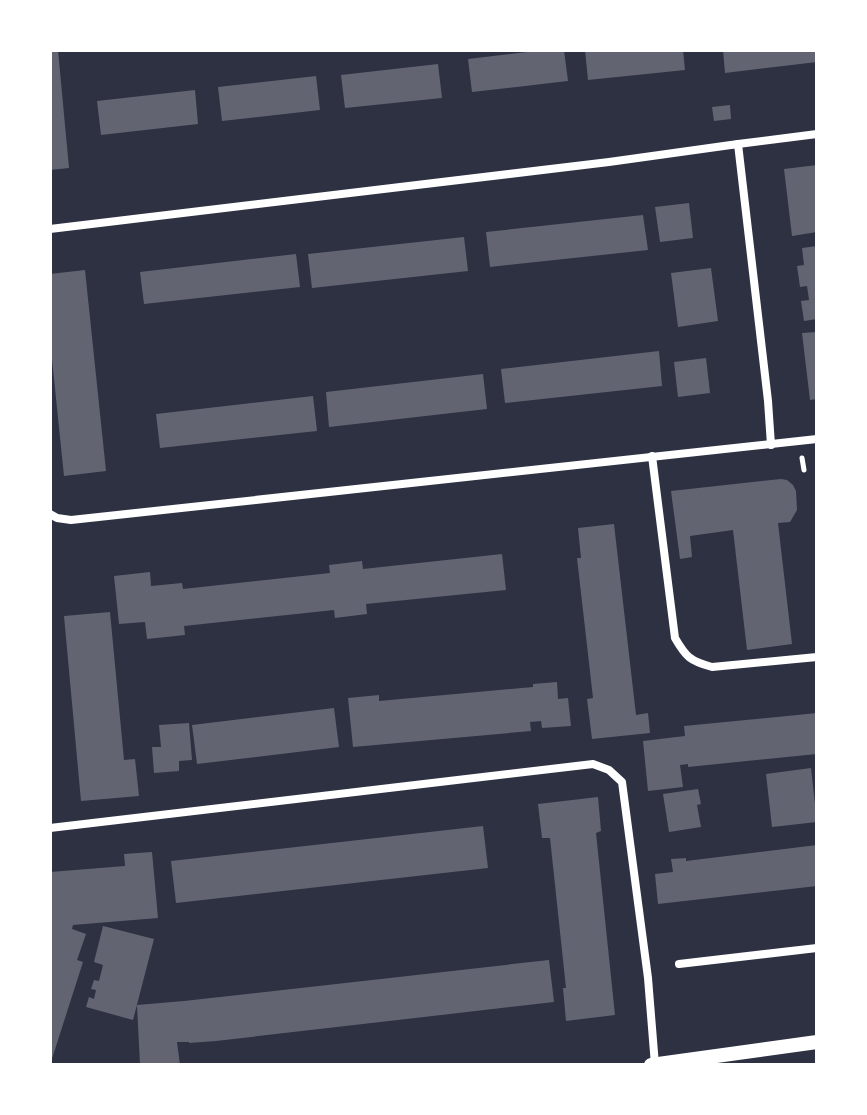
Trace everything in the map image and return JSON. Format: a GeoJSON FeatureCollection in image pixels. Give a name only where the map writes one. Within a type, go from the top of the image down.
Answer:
{"type":"FeatureCollection","features":[{"type":"Feature","properties":{"kind":"street"},"geometry":{"type":"LineString","coordinates":[[50,229],[817,134]]}},
{"type":"Feature","properties":{"kind":"street"},"geometry":{"type":"LineString","coordinates":[[738,144],[771,445]]}},
{"type":"Feature","properties":{"kind":"street"},"geometry":{"type":"LineString","coordinates":[[50,514],[71,520],[817,439]]}},
{"type":"Feature","properties":{"kind":"street"},"geometry":{"type":"LineString","coordinates":[[652,456],[675,638],[685,655],[712,667],[817,657]]}},
{"type":"Feature","properties":{"kind":"street"},"geometry":{"type":"LineString","coordinates":[[50,828],[593,764],[609,770],[622,782],[648,978],[653,1065],[817,1042]]}},
{"type":"Feature","properties":{"kind":"street"},"geometry":{"type":"LineString","coordinates":[[679,964],[817,948]]}},
{"type":"Feature","properties":{"kind":"path"},"geometry":{"type":"LineString","coordinates":[[802,461],[804,470]]}},
{"type":"Feature","properties":{"kind":"building"},"geometry":{"type":"Polygon","coordinates":[[[50,50],[58,50],[69,168],[50,170],[50,50]]]}},
{"type":"Feature","properties":{"kind":"building"},"geometry":{"type":"Polygon","coordinates":[[[564,50],[568,81],[472,92],[468,59],[564,50]]]}},
{"type":"Feature","properties":{"kind":"building"},"geometry":{"type":"Polygon","coordinates":[[[585,50],[683,50],[685,70],[588,80],[585,50]]]}},
{"type":"Feature","properties":{"kind":"building"},"geometry":{"type":"Polygon","coordinates":[[[723,50],[817,50],[817,62],[725,73],[723,50]]]}},
{"type":"Feature","properties":{"kind":"building"},"geometry":{"type":"Polygon","coordinates":[[[438,64],[442,98],[345,108],[341,75],[438,64]]]}},
{"type":"Feature","properties":{"kind":"building"},"geometry":{"type":"Polygon","coordinates":[[[316,76],[320,110],[222,121],[218,87],[316,76]]]}},
{"type":"Feature","properties":{"kind":"building"},"geometry":{"type":"Polygon","coordinates":[[[195,90],[198,124],[101,135],[97,101],[195,90]]]}},
{"type":"Feature","properties":{"kind":"building"},"geometry":{"type":"Polygon","coordinates":[[[730,105],[731,119],[714,121],[712,107],[730,105]]]}},
{"type":"Feature","properties":{"kind":"building"},"geometry":{"type":"Polygon","coordinates":[[[817,165],[817,232],[792,236],[784,169],[817,165]]]}},
{"type":"Feature","properties":{"kind":"building"},"geometry":{"type":"Polygon","coordinates":[[[689,203],[693,238],[660,242],[655,207],[689,203]]]}},
{"type":"Feature","properties":{"kind":"building"},"geometry":{"type":"Polygon","coordinates":[[[643,215],[648,250],[490,267],[486,232],[643,215]]]}},
{"type":"Feature","properties":{"kind":"building"},"geometry":{"type":"Polygon","coordinates":[[[464,237],[468,271],[312,288],[308,254],[464,237]]]}},
{"type":"Feature","properties":{"kind":"building"},"geometry":{"type":"Polygon","coordinates":[[[817,246],[817,319],[804,321],[801,301],[809,300],[807,286],[800,287],[797,266],[804,265],[802,248],[817,246]]]}},
{"type":"Feature","properties":{"kind":"building"},"geometry":{"type":"Polygon","coordinates":[[[296,254],[300,287],[144,304],[140,272],[296,254]]]}},
{"type":"Feature","properties":{"kind":"building"},"geometry":{"type":"Polygon","coordinates":[[[711,268],[718,321],[678,327],[671,273],[711,268]]]}},
{"type":"Feature","properties":{"kind":"building"},"geometry":{"type":"Polygon","coordinates":[[[85,270],[106,471],[64,476],[50,340],[50,274],[85,270]]]}},
{"type":"Feature","properties":{"kind":"building"},"geometry":{"type":"Polygon","coordinates":[[[817,332],[817,399],[810,400],[802,333],[817,332]]]}},
{"type":"Feature","properties":{"kind":"building"},"geometry":{"type":"Polygon","coordinates":[[[659,351],[662,386],[505,403],[501,369],[659,351]]]}},
{"type":"Feature","properties":{"kind":"building"},"geometry":{"type":"Polygon","coordinates":[[[706,358],[710,393],[678,397],[674,362],[706,358]]]}},
{"type":"Feature","properties":{"kind":"building"},"geometry":{"type":"Polygon","coordinates":[[[483,374],[487,409],[329,427],[326,392],[483,374]]]}},
{"type":"Feature","properties":{"kind":"building"},"geometry":{"type":"Polygon","coordinates":[[[313,396],[317,431],[160,448],[156,414],[313,396]]]}},
{"type":"Feature","properties":{"kind":"building"},"geometry":{"type":"Polygon","coordinates":[[[787,480],[796,491],[797,510],[790,522],[778,523],[792,644],[747,650],[733,530],[690,536],[692,557],[680,559],[671,491],[787,480]]]}},
{"type":"Feature","properties":{"kind":"building"},"geometry":{"type":"Polygon","coordinates":[[[614,524],[636,715],[648,713],[650,733],[592,739],[587,699],[593,698],[577,558],[581,558],[578,528],[614,524]]]}},
{"type":"Feature","properties":{"kind":"building"},"geometry":{"type":"Polygon","coordinates":[[[502,554],[506,590],[366,604],[367,614],[335,618],[334,610],[184,626],[185,635],[147,639],[145,622],[119,624],[114,576],[150,572],[151,586],[182,583],[183,589],[330,573],[329,565],[362,561],[363,569],[502,554]]]}},
{"type":"Feature","properties":{"kind":"building"},"geometry":{"type":"Polygon","coordinates":[[[110,612],[124,760],[135,759],[139,796],[81,801],[64,616],[110,612]]]}},
{"type":"Feature","properties":{"kind":"building"},"geometry":{"type":"Polygon","coordinates":[[[557,682],[558,699],[568,698],[571,726],[542,728],[541,721],[530,722],[531,731],[353,747],[348,698],[379,695],[379,701],[533,687],[533,684],[557,682]]]}},
{"type":"Feature","properties":{"kind":"building"},"geometry":{"type":"Polygon","coordinates":[[[334,708],[339,747],[197,764],[192,725],[334,708]]]}},
{"type":"Feature","properties":{"kind":"building"},"geometry":{"type":"Polygon","coordinates":[[[817,713],[817,754],[688,767],[688,764],[680,765],[683,787],[648,791],[643,741],[685,736],[684,726],[817,713]]]}},
{"type":"Feature","properties":{"kind":"building"},"geometry":{"type":"Polygon","coordinates":[[[189,723],[192,760],[179,761],[179,771],[154,773],[152,747],[161,747],[159,725],[189,723]]]}},
{"type":"Feature","properties":{"kind":"building"},"geometry":{"type":"Polygon","coordinates":[[[811,768],[817,822],[772,827],[766,774],[811,768]]]}},
{"type":"Feature","properties":{"kind":"building"},"geometry":{"type":"Polygon","coordinates":[[[698,789],[701,827],[669,832],[663,794],[698,789]]]}},
{"type":"Feature","properties":{"kind":"building"},"geometry":{"type":"Polygon","coordinates":[[[598,797],[601,831],[596,833],[615,1015],[566,1021],[563,988],[566,988],[550,838],[542,838],[538,804],[598,797]]]}},
{"type":"Feature","properties":{"kind":"building"},"geometry":{"type":"Polygon","coordinates":[[[483,826],[488,868],[176,903],[171,861],[483,826]]]}},
{"type":"Feature","properties":{"kind":"building"},"geometry":{"type":"Polygon","coordinates":[[[817,845],[817,886],[658,904],[655,874],[673,872],[671,859],[686,858],[686,861],[817,845]]]}},
{"type":"Feature","properties":{"kind":"building"},"geometry":{"type":"Polygon","coordinates":[[[152,852],[158,918],[73,925],[72,929],[86,934],[77,960],[83,962],[50,1065],[50,872],[125,866],[124,854],[152,852]]]}},
{"type":"Feature","properties":{"kind":"building"},"geometry":{"type":"Polygon","coordinates":[[[103,926],[154,939],[133,1020],[86,1007],[89,997],[94,999],[96,990],[91,989],[94,980],[99,981],[103,965],[94,962],[103,926]]]}},
{"type":"Feature","properties":{"kind":"building"},"geometry":{"type":"Polygon","coordinates":[[[549,960],[554,1002],[216,1041],[177,1042],[180,1065],[140,1065],[137,1005],[549,960]]]}}]}
